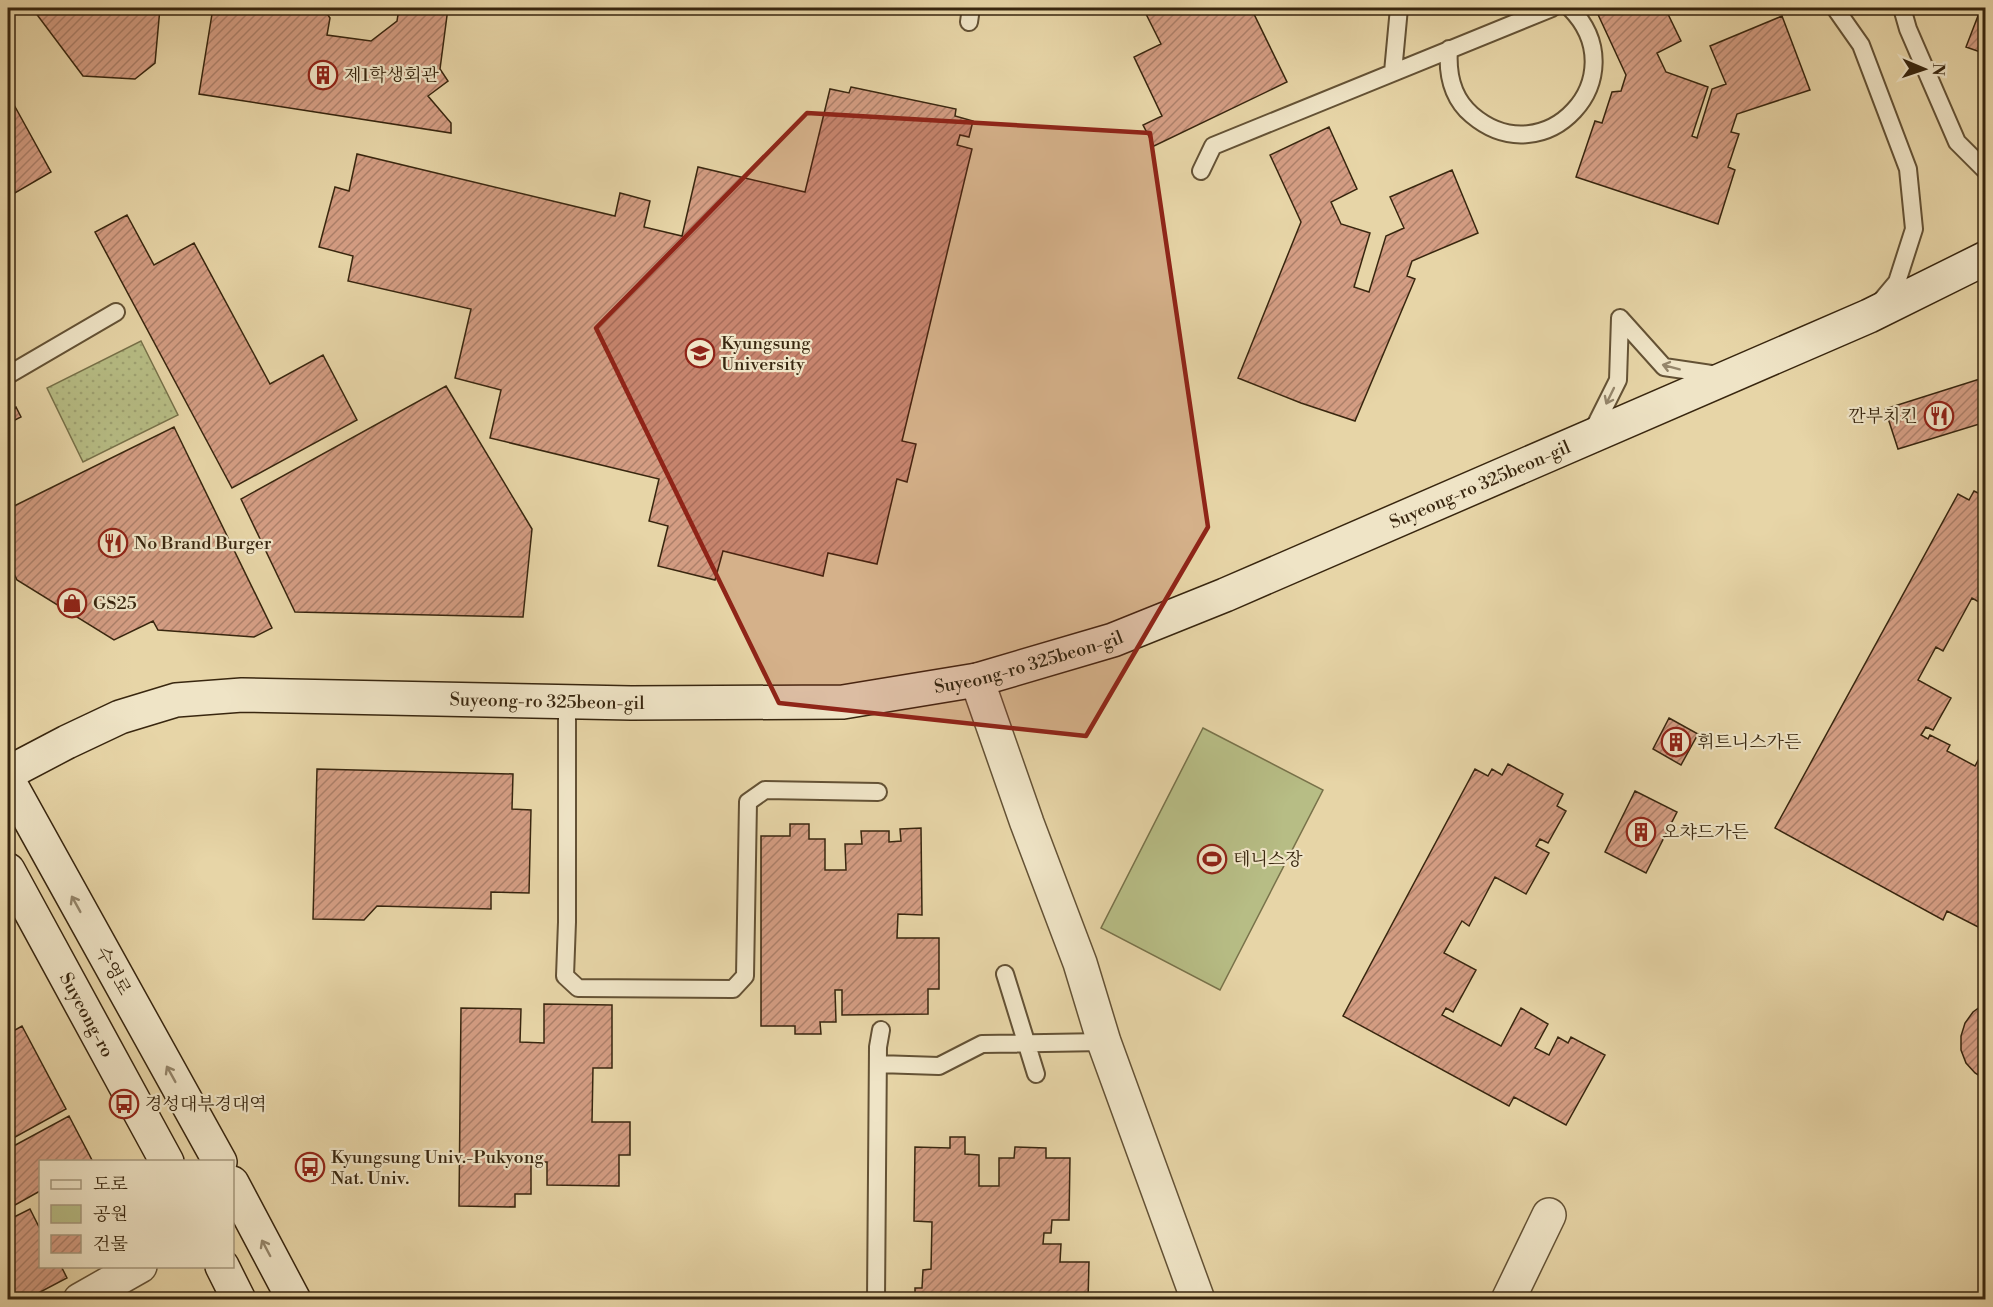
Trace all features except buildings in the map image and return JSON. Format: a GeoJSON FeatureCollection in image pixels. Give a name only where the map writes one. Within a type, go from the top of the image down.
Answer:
{"type":"FeatureCollection","features":[{"type":"Feature","properties":{"kind":"street","name":"Suyeong-ro 325beon-gil"},"geometry":{"type":"LineString","coordinates":[[8,773],[120,717],[176,700],[242,696],[632,703],[843,702],[977,680],[1113,640],[1225,595],[1869,316],[1986,258]]}},
{"type":"Feature","properties":{"kind":"street"},"geometry":{"type":"LineString","coordinates":[[977,680],[1027,823],[1080,963],[1104,1042],[1198,1299]]}},
{"type":"Feature","properties":{"kind":"street","name":"수영로"},"geometry":{"type":"LineString","coordinates":[[8,780],[219,1160]]}},
{"type":"Feature","properties":{"kind":"street","name":"Suyeong-ro"},"geometry":{"type":"LineString","coordinates":[[8,870],[165,1160]]}},
{"type":"Feature","properties":{"kind":"street"},"geometry":{"type":"LineString","coordinates":[[234,1187],[294,1299]]}},
{"type":"Feature","properties":{"kind":"street"},"geometry":{"type":"LineString","coordinates":[[1508,1299],[1549,1215]]}},
{"type":"Feature","properties":{"kind":"street"},"geometry":{"type":"LineString","coordinates":[[80,1299],[136,1268]]}},
{"type":"Feature","properties":{"kind":"street"},"geometry":{"type":"LineString","coordinates":[[223,1268],[239,1299]]}},
{"type":"Feature","properties":{"kind":"lane"},"geometry":{"type":"LineString","coordinates":[[1393,72],[1399,8]]}},
{"type":"Feature","properties":{"kind":"lane"},"geometry":{"type":"LineString","coordinates":[[1201,171],[1213,146],[1552,8]]}},
{"type":"Feature","properties":{"kind":"lane"},"geometry":{"type":"LineString","coordinates":[[1449,49],[1448,66],[1452,89],[1465,109],[1484,125],[1507,134],[1530,134],[1556,126],[1575,111],[1589,89],[1594,65],[1591,40],[1581,19],[1570,8]]}},
{"type":"Feature","properties":{"kind":"lane"},"geometry":{"type":"LineString","coordinates":[[1835,8],[1861,45],[1908,169],[1914,229],[1897,282],[1869,316]]}},
{"type":"Feature","properties":{"kind":"lane"},"geometry":{"type":"LineString","coordinates":[[1902,8],[1908,29],[1957,142],[1986,171]]}},
{"type":"Feature","properties":{"kind":"lane"},"geometry":{"type":"LineString","coordinates":[[8,375],[116,312]]}},
{"type":"Feature","properties":{"kind":"lane"},"geometry":{"type":"LineString","coordinates":[[1590,437],[1618,380],[1620,318],[1664,367],[1728,377]]}},
{"type":"Feature","properties":{"kind":"lane"},"geometry":{"type":"LineString","coordinates":[[567,701],[565,976],[578,988],[733,989],[745,976],[748,802],[765,790],[878,792]]}},
{"type":"Feature","properties":{"kind":"lane"},"geometry":{"type":"LineString","coordinates":[[1005,974],[1036,1074]]}},
{"type":"Feature","properties":{"kind":"lane"},"geometry":{"type":"LineString","coordinates":[[876,1299],[878,1064],[881,1030]]}},
{"type":"Feature","properties":{"kind":"lane"},"geometry":{"type":"LineString","coordinates":[[878,1064],[939,1066],[982,1044],[1104,1042]]}},
{"type":"Feature","properties":{"kind":"highlighted area"},"geometry":{"type":"Polygon","coordinates":[[[807,113],[1150,133],[1208,527],[1086,736],[779,703],[596,328],[807,113]]]}},
{"type":"Feature","properties":{"kind":"green space"},"geometry":{"type":"Polygon","coordinates":[[[141,341],[178,415],[83,462],[47,388],[141,341]]]}},
{"type":"Feature","properties":{"kind":"green space","name":"테니스장"},"geometry":{"type":"Polygon","coordinates":[[[1203,728],[1323,790],[1220,990],[1101,928],[1203,728]]]}},
{"type":"Feature","properties":{"kind":"place","name":"제1학생회관"},"geometry":{"type":"Point","coordinates":[323,75]}},
{"type":"Feature","properties":{"kind":"place","name":"Kyungsung University"},"geometry":{"type":"Point","coordinates":[700,353]}},
{"type":"Feature","properties":{"kind":"place","name":"깐부치킨"},"geometry":{"type":"Point","coordinates":[1939,416]}},
{"type":"Feature","properties":{"kind":"place","name":"No Brand Burger"},"geometry":{"type":"Point","coordinates":[113,543]}},
{"type":"Feature","properties":{"kind":"place","name":"GS25"},"geometry":{"type":"Point","coordinates":[72,603]}},
{"type":"Feature","properties":{"kind":"place","name":"휘트니스가든"},"geometry":{"type":"Point","coordinates":[1676,742]}},
{"type":"Feature","properties":{"kind":"place","name":"오챠드가든"},"geometry":{"type":"Point","coordinates":[1641,832]}},
{"type":"Feature","properties":{"kind":"place","name":"테니스장"},"geometry":{"type":"Point","coordinates":[1212,859]}},
{"type":"Feature","properties":{"kind":"place","name":"경성대부경대역"},"geometry":{"type":"Point","coordinates":[124,1104]}},
{"type":"Feature","properties":{"kind":"place","name":"Kyungsung Univ.-Pukyong Nat. Univ."},"geometry":{"type":"Point","coordinates":[310,1167]}}]}
